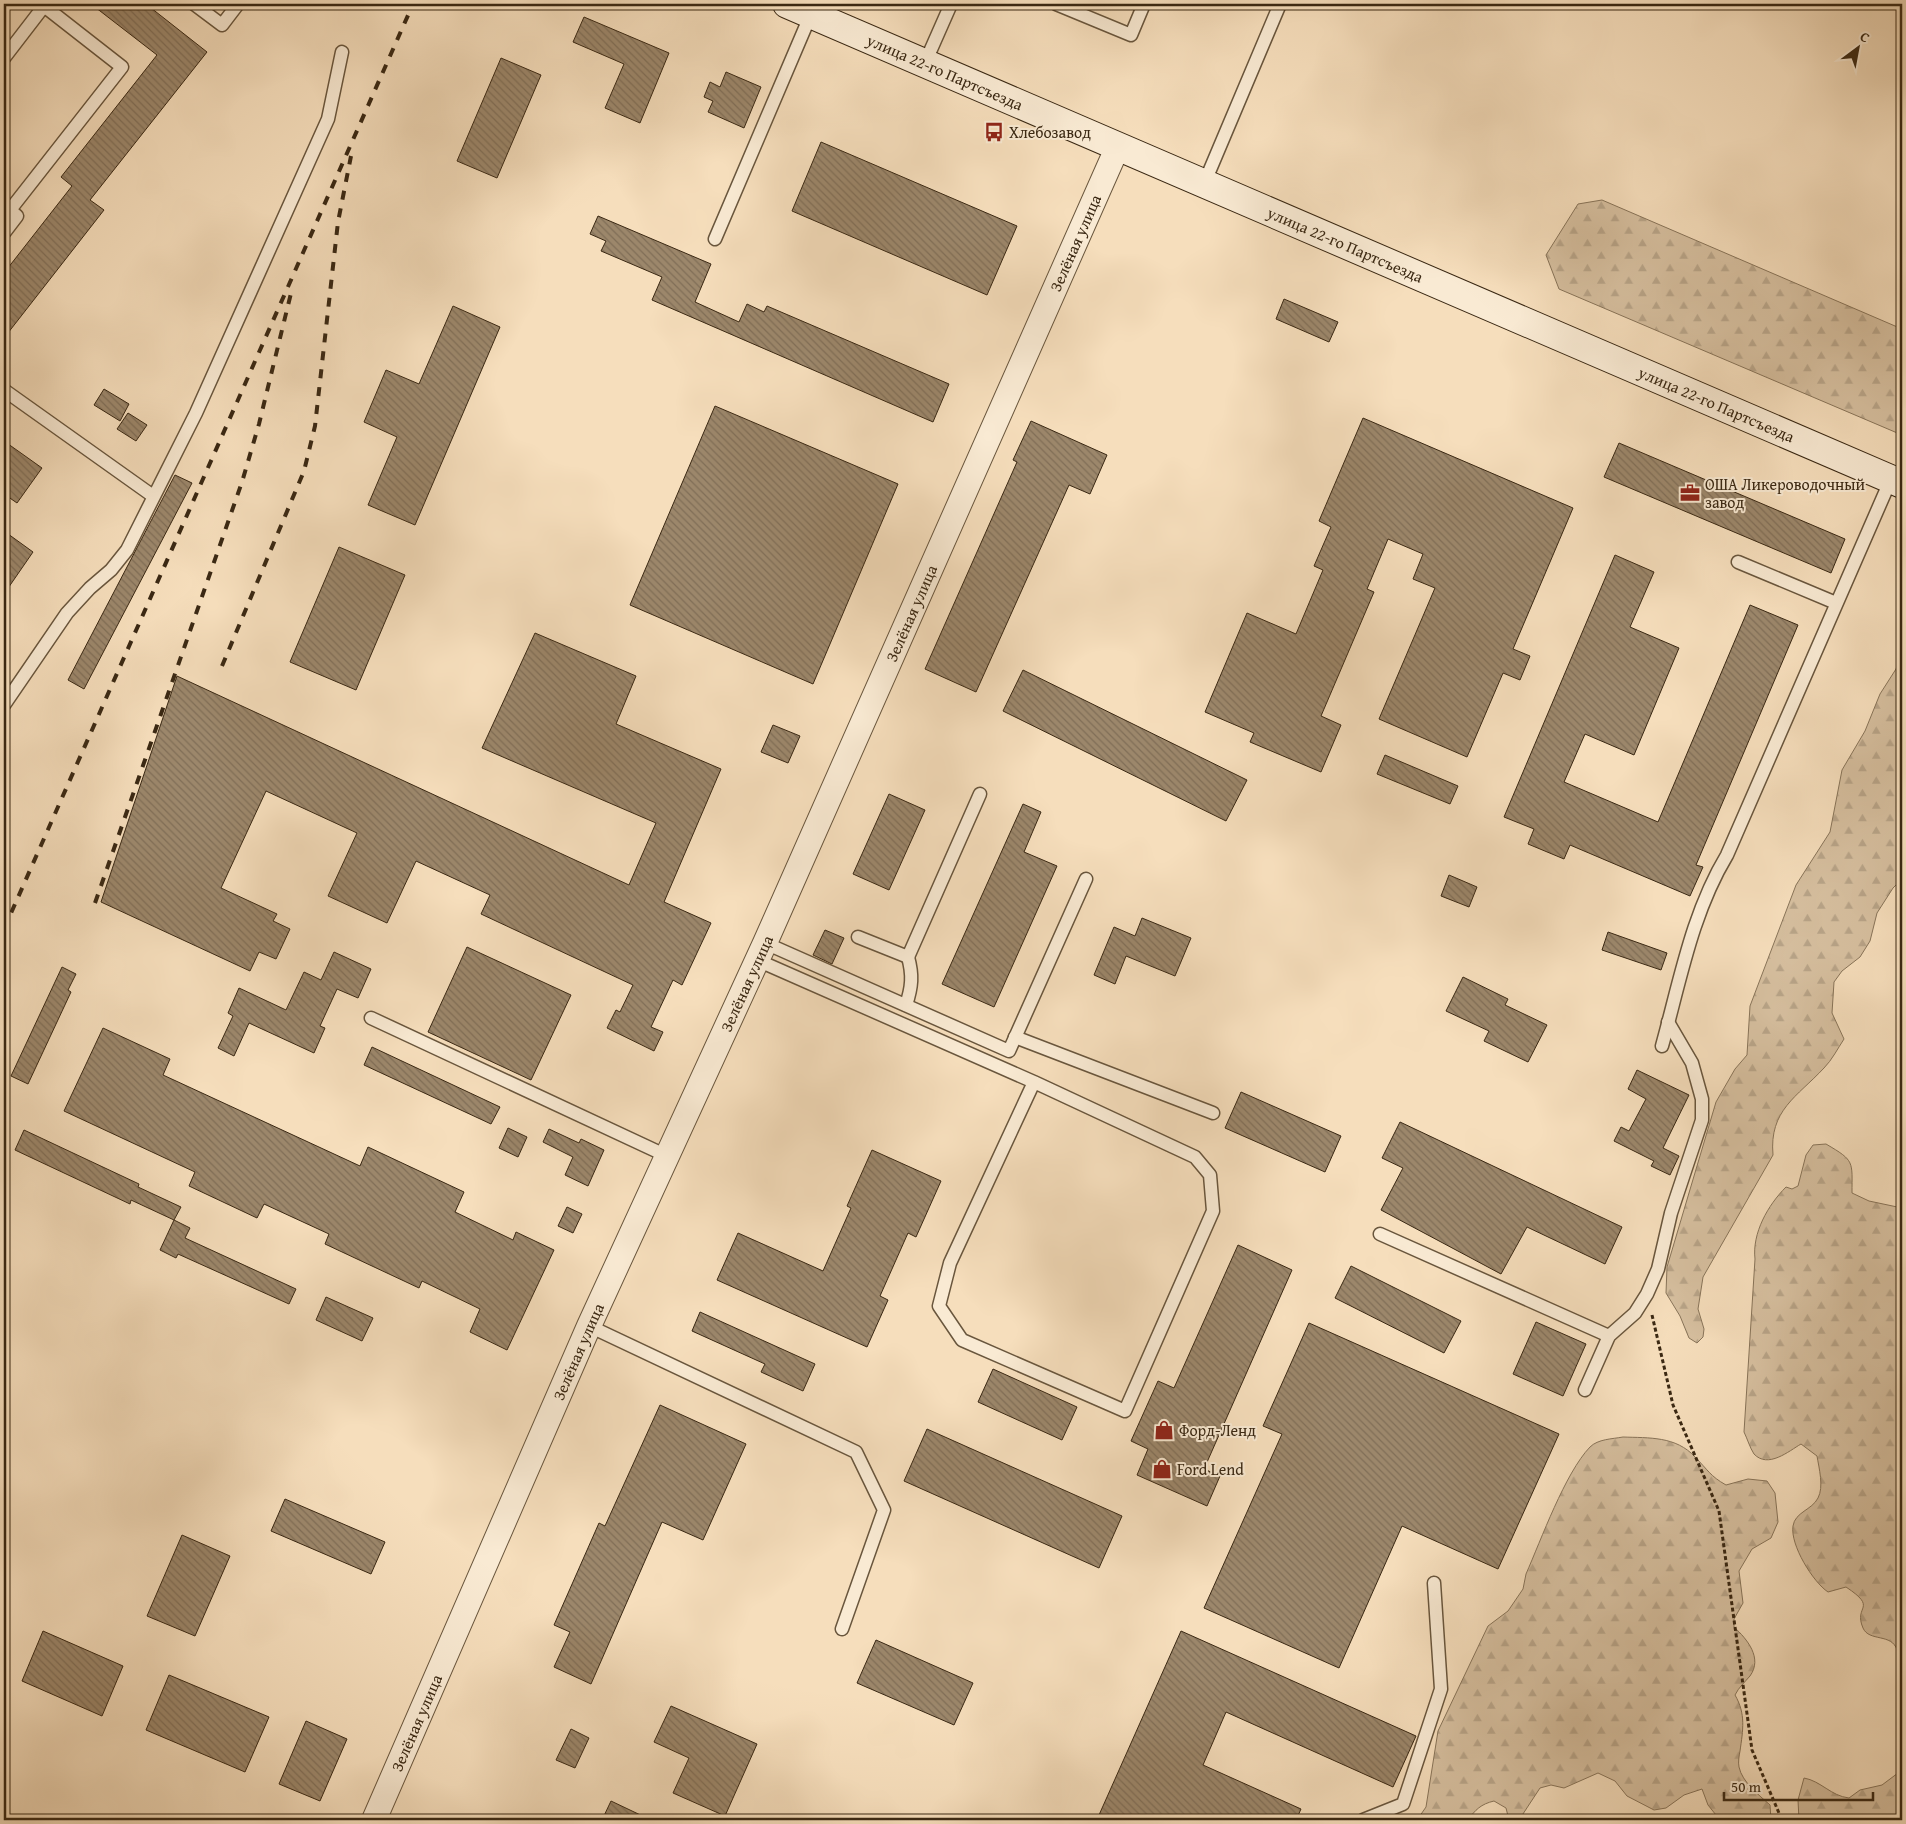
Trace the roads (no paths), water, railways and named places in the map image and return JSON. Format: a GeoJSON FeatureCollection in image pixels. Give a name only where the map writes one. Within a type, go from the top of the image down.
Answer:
{"type":"FeatureCollection","features":[{"type":"Feature","properties":{"kind":"main road","name":"улица 22-го Партсъезда"},"geometry":{"type":"LineString","coordinates":[[799,9],[1896,481]]}},
{"type":"Feature","properties":{"kind":"street","name":"Зелёная улица"},"geometry":{"type":"LineString","coordinates":[[374,1820],[589,1326],[761,951],[1118,146]]}},
{"type":"Feature","properties":{"kind":"lane"},"geometry":{"type":"LineString","coordinates":[[194,4],[222,25],[238,4]]}},
{"type":"Feature","properties":{"kind":"lane"},"geometry":{"type":"LineString","coordinates":[[925,63],[951,4]]}},
{"type":"Feature","properties":{"kind":"lane"},"geometry":{"type":"LineString","coordinates":[[1056,4],[1132,35],[1144,4]]}},
{"type":"Feature","properties":{"kind":"lane"},"geometry":{"type":"LineString","coordinates":[[1204,184],[1280,4]]}},
{"type":"Feature","properties":{"kind":"lane"},"geometry":{"type":"LineString","coordinates":[[4,58],[44,6],[122,67],[10,210],[17,216],[4,233]]}},
{"type":"Feature","properties":{"kind":"lane"},"geometry":{"type":"LineString","coordinates":[[715,239],[799,9]]}},
{"type":"Feature","properties":{"kind":"lane"},"geometry":{"type":"LineString","coordinates":[[4,705],[67,613],[90,588],[111,570],[127,550],[196,414],[328,119],[342,52]]}},
{"type":"Feature","properties":{"kind":"lane"},"geometry":{"type":"LineString","coordinates":[[4,390],[153,496]]}},
{"type":"Feature","properties":{"kind":"lane"},"geometry":{"type":"LineString","coordinates":[[1662,1046],[1699,912],[1714,876],[1727,854],[1836,603],[1896,481]]}},
{"type":"Feature","properties":{"kind":"lane"},"geometry":{"type":"LineString","coordinates":[[1738,562],[1836,603]]}},
{"type":"Feature","properties":{"kind":"lane"},"geometry":{"type":"LineString","coordinates":[[906,1005],[912,987],[912,972],[908,957],[980,794]]}},
{"type":"Feature","properties":{"kind":"lane"},"geometry":{"type":"LineString","coordinates":[[761,951],[906,1005],[1009,1051],[1086,878]]}},
{"type":"Feature","properties":{"kind":"lane"},"geometry":{"type":"LineString","coordinates":[[858,937],[908,957]]}},
{"type":"Feature","properties":{"kind":"lane"},"geometry":{"type":"LineString","coordinates":[[761,951],[1195,1157],[1210,1175],[1213,1211],[1125,1411],[962,1340],[939,1306],[950,1263],[1034,1082]]}},
{"type":"Feature","properties":{"kind":"lane"},"geometry":{"type":"LineString","coordinates":[[371,1018],[667,1156]]}},
{"type":"Feature","properties":{"kind":"lane"},"geometry":{"type":"LineString","coordinates":[[1585,1390],[1609,1336],[1635,1313],[1647,1294],[1658,1268],[1671,1213],[1702,1120],[1702,1099],[1692,1063],[1668,1022]]}},
{"type":"Feature","properties":{"kind":"lane"},"geometry":{"type":"LineString","coordinates":[[1015,1037],[1213,1113]]}},
{"type":"Feature","properties":{"kind":"lane"},"geometry":{"type":"LineString","coordinates":[[1380,1234],[1609,1336]]}},
{"type":"Feature","properties":{"kind":"lane"},"geometry":{"type":"LineString","coordinates":[[589,1326],[856,1452],[884,1510],[842,1628]]}},
{"type":"Feature","properties":{"kind":"lane"},"geometry":{"type":"LineString","coordinates":[[1364,1820],[1403,1804],[1441,1689],[1434,1583]]}},
{"type":"Feature","properties":{"kind":"railway"},"geometry":{"type":"LineString","coordinates":[[4,929],[413,4]]}},
{"type":"Feature","properties":{"kind":"railway"},"geometry":{"type":"LineString","coordinates":[[222,666],[304,471],[315,426],[338,222],[351,156]]}},
{"type":"Feature","properties":{"kind":"railway"},"geometry":{"type":"LineString","coordinates":[[95,903],[242,482],[259,424],[292,289]]}},
{"type":"Feature","properties":{"kind":"place","name":"Хлебозавод"},"geometry":{"type":"Point","coordinates":[994,132]}},
{"type":"Feature","properties":{"kind":"place","name":"ОША Ликероводочный завод"},"geometry":{"type":"Point","coordinates":[1690,493]}},
{"type":"Feature","properties":{"kind":"place","name":"Форд-Ленд"},"geometry":{"type":"Point","coordinates":[1164,1430]}},
{"type":"Feature","properties":{"kind":"place","name":"Ford Lend"},"geometry":{"type":"Point","coordinates":[1162,1469]}}]}
